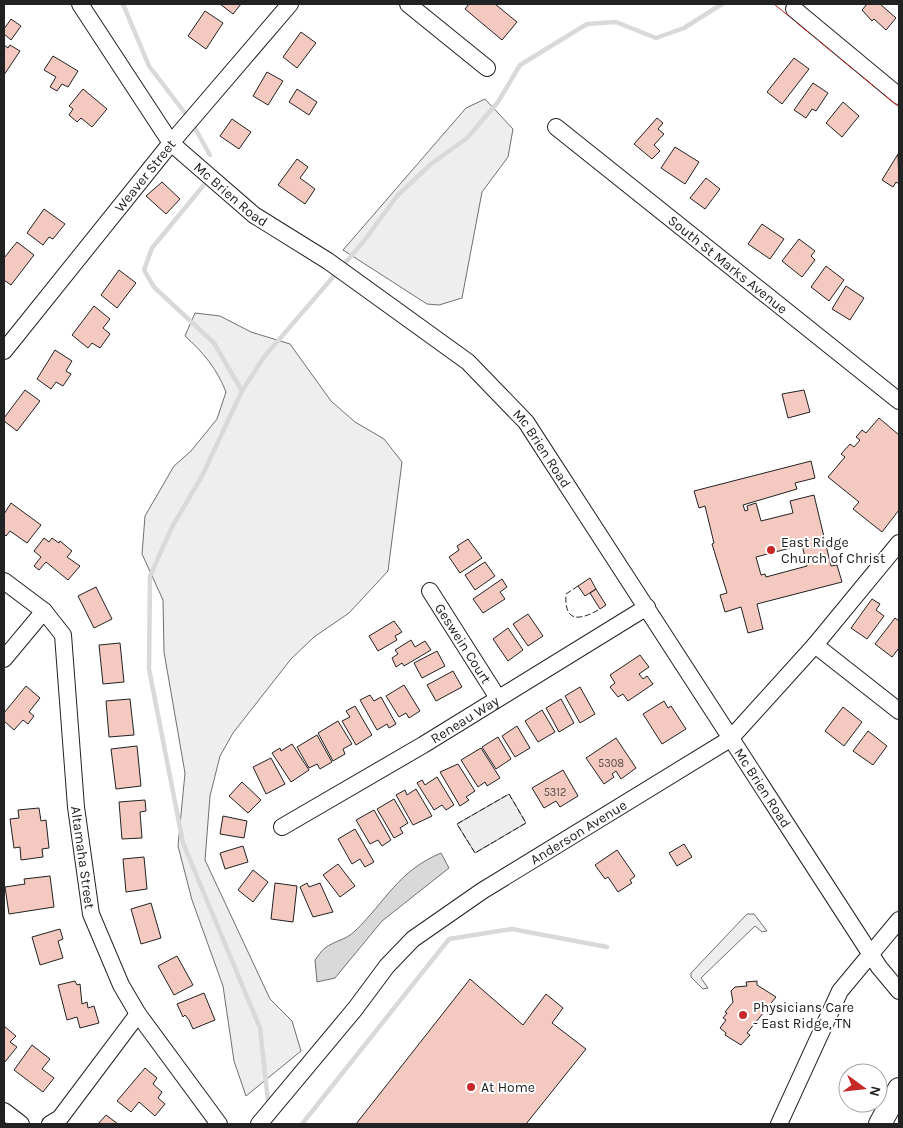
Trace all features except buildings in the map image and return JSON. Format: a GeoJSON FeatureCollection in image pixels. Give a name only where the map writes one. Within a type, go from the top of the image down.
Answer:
{"type":"FeatureCollection","features":[{"type":"Feature","properties":{"kind":"highway"},"geometry":{"type":"LineString","coordinates":[[880,1124],[899,1089]]}},
{"type":"Feature","properties":{"kind":"street","name":"Mc Brien Road"},"geometry":{"type":"LineString","coordinates":[[80,4],[171,143],[254,215],[328,261],[468,362],[526,422],[730,739],[876,961],[899,991]]}},
{"type":"Feature","properties":{"kind":"street","name":"Weaver Street"},"geometry":{"type":"LineString","coordinates":[[4,351],[171,143],[290,4]]}},
{"type":"Feature","properties":{"kind":"street"},"geometry":{"type":"LineString","coordinates":[[408,4],[487,68]]}},
{"type":"Feature","properties":{"kind":"street"},"geometry":{"type":"LineString","coordinates":[[794,9],[899,96]]}},
{"type":"Feature","properties":{"kind":"street","name":"South St Marks Avenue"},"geometry":{"type":"LineString","coordinates":[[556,127],[899,401]]}},
{"type":"Feature","properties":{"kind":"street","name":"Anderson Avenue"},"geometry":{"type":"LineString","coordinates":[[259,1124],[355,1009],[387,966],[413,938],[482,891],[730,739],[815,645],[899,543]]}},
{"type":"Feature","properties":{"kind":"street","name":"Altamaha Street"},"geometry":{"type":"LineString","coordinates":[[4,580],[44,611],[63,636],[76,807],[92,914],[121,985],[138,1014],[219,1124]]}},
{"type":"Feature","properties":{"kind":"street","name":"Geswein Court"},"geometry":{"type":"LineString","coordinates":[[430,591],[498,698]]}},
{"type":"Feature","properties":{"kind":"street","name":"Reneau Way"},"geometry":{"type":"LineString","coordinates":[[282,827],[423,745],[646,607]]}},
{"type":"Feature","properties":{"kind":"street"},"geometry":{"type":"LineString","coordinates":[[4,659],[44,611]]}},
{"type":"Feature","properties":{"kind":"street"},"geometry":{"type":"LineString","coordinates":[[815,645],[899,711]]}},
{"type":"Feature","properties":{"kind":"street"},"geometry":{"type":"LineString","coordinates":[[779,1124],[840,991],[876,961],[899,920]]}},
{"type":"Feature","properties":{"kind":"street"},"geometry":{"type":"LineString","coordinates":[[50,1124],[60,1118],[138,1014]]}},
{"type":"Feature","properties":{"kind":"street"},"geometry":{"type":"LineString","coordinates":[[4,1111],[21,1124]]}},
{"type":"Feature","properties":{"kind":"shaded area"},"geometry":{"type":"Polygon","coordinates":[[[485,99],[513,129],[508,157],[482,192],[462,298],[439,305],[427,304],[343,250],[466,108],[485,99]]]}},
{"type":"Feature","properties":{"kind":"shaded area"},"geometry":{"type":"Polygon","coordinates":[[[195,313],[220,316],[251,332],[290,344],[331,401],[355,422],[384,439],[402,462],[388,571],[349,613],[314,637],[291,659],[233,733],[220,756],[210,796],[205,860],[270,999],[292,1021],[301,1051],[246,1096],[234,1061],[223,986],[192,900],[178,846],[185,773],[164,652],[163,600],[142,554],[145,516],[174,466],[191,451],[217,419],[226,392],[209,361],[185,336],[195,313]]]}},
{"type":"Feature","properties":{"kind":"shaded area"},"geometry":{"type":"Polygon","coordinates":[[[509,794],[526,823],[475,853],[457,824],[509,794]]]}},
{"type":"Feature","properties":{"kind":"shaded area"},"geometry":{"type":"Polygon","coordinates":[[[441,853],[449,868],[382,921],[335,978],[317,982],[315,960],[322,951],[351,934],[403,878],[426,860],[441,853]]]}},
{"type":"Feature","properties":{"kind":"shaded area"},"geometry":{"type":"Polygon","coordinates":[[[747,914],[754,914],[767,931],[762,932],[755,926],[701,978],[708,988],[703,989],[691,977],[691,973],[747,914]]]}},
{"type":"Feature","properties":{"kind":"waterway"},"geometry":{"type":"LineString","coordinates":[[123,4],[149,66],[188,117]]}},
{"type":"Feature","properties":{"kind":"waterway"},"geometry":{"type":"LineString","coordinates":[[268,1101],[260,1028],[183,843],[149,669],[150,576],[172,527],[202,476],[242,391],[264,357],[364,241],[397,196],[431,164],[467,138],[498,102],[520,65],[587,24],[616,22],[656,38],[684,28],[722,4]]}},
{"type":"Feature","properties":{"kind":"waterway"},"geometry":{"type":"LineString","coordinates":[[192,123],[210,155]]}},
{"type":"Feature","properties":{"kind":"waterway"},"geometry":{"type":"LineString","coordinates":[[203,186],[152,248],[144,270],[154,287],[214,343],[242,391]]}},
{"type":"Feature","properties":{"kind":"waterway"},"geometry":{"type":"LineString","coordinates":[[302,1124],[449,939],[512,929],[607,947]]}},
{"type":"Feature","properties":{"kind":"fence"},"geometry":{"type":"LineString","coordinates":[[578,586],[566,594],[566,604],[571,615],[575,617],[586,616],[600,609]]}},
{"type":"Feature","properties":{"kind":"fence"},"geometry":{"type":"LineString","coordinates":[[509,794],[526,823],[475,853],[457,824],[509,794]]}},
{"type":"Feature","properties":{"kind":"power"},"geometry":{"type":"LineString","coordinates":[[774,4],[899,107]]}},
{"type":"Feature","properties":{"kind":"place","name":"East Ridge Church of Christ"},"geometry":{"type":"Point","coordinates":[771,550]}},
{"type":"Feature","properties":{"kind":"place","name":"Physicians Care - East Ridge, TN"},"geometry":{"type":"Point","coordinates":[743,1015]}},
{"type":"Feature","properties":{"kind":"place","name":"At Home"},"geometry":{"type":"Point","coordinates":[471,1087]}}]}
